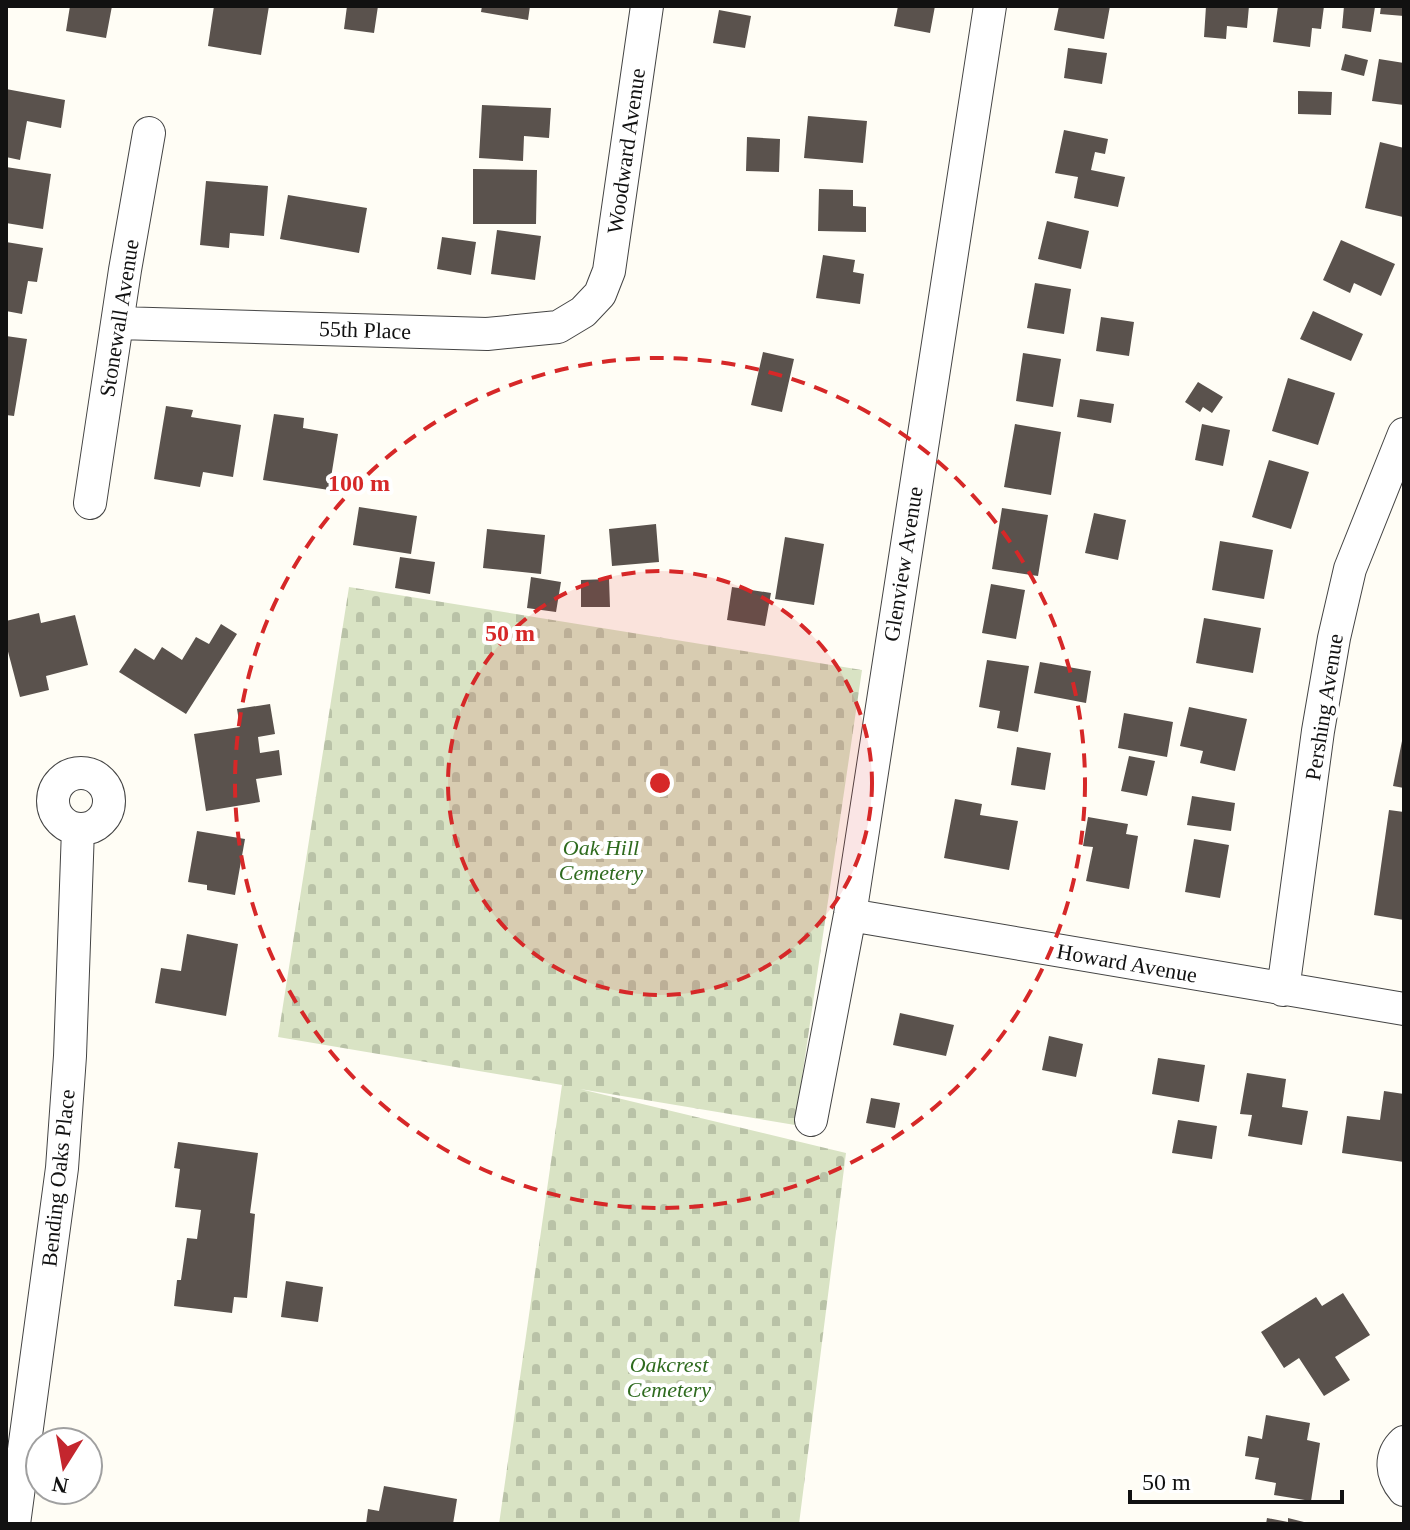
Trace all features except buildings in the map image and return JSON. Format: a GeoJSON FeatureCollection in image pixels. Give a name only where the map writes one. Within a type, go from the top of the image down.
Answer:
{"type":"FeatureCollection","features":[{"type":"Feature","properties":{"kind":"street","name":"Woodward Avenue"},"geometry":{"type":"LineString","coordinates":[[600,294],[609,271],[647,6]]}},
{"type":"Feature","properties":{"kind":"street","name":"Glenview Avenue"},"geometry":{"type":"LineString","coordinates":[[811,1120],[850,915],[990,6]]}},
{"type":"Feature","properties":{"kind":"street","name":"Stonewall Avenue"},"geometry":{"type":"LineString","coordinates":[[90,503],[149,133]]}},
{"type":"Feature","properties":{"kind":"street","name":"55th Place"},"geometry":{"type":"LineString","coordinates":[[118,323],[487,334],[558,327],[583,312],[600,294]]}},
{"type":"Feature","properties":{"kind":"street","name":"Pershing Avenue"},"geometry":{"type":"LineString","coordinates":[[1283,990],[1318,731],[1334,638],[1350,569],[1404,434]]}},
{"type":"Feature","properties":{"kind":"street","name":"Bending Oaks Place"},"geometry":{"type":"LineString","coordinates":[[14,1524],[62,1168],[70,1056],[78,829]]}},
{"type":"Feature","properties":{"kind":"street","name":"Howard Avenue"},"geometry":{"type":"LineString","coordinates":[[850,915],[1404,1009]]}},
{"type":"Feature","properties":{"kind":"street"},"geometry":{"type":"LineString","coordinates":[[1404,1442],[1393,1458],[1397,1482],[1404,1490]]}},
{"type":"Feature","properties":{"kind":"green space","name":"Oak Hill Cemetery"},"geometry":{"type":"Polygon","coordinates":[[[349,587],[862,670],[795,1125],[580,1089],[846,1153],[799,1524],[499,1524],[562,1085],[278,1037],[349,587]]]}},
{"type":"Feature","properties":{"kind":"park label","name":"Oakcrest Cemetery"},"geometry":{"type":"Point","coordinates":[669,1376]}}]}
